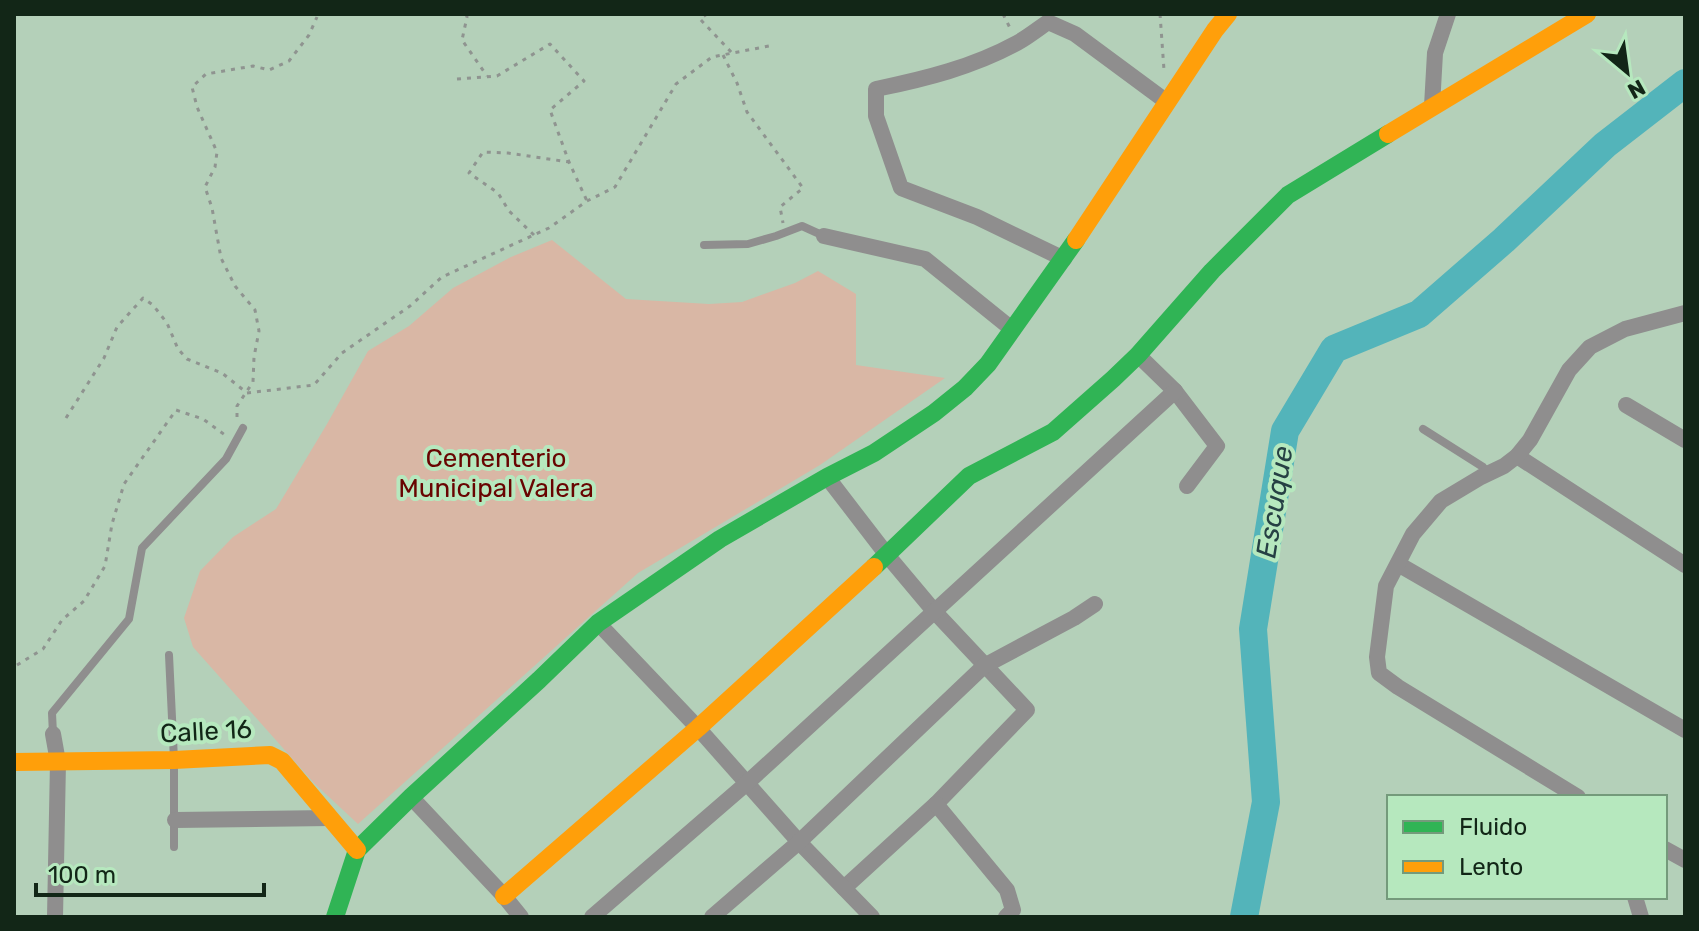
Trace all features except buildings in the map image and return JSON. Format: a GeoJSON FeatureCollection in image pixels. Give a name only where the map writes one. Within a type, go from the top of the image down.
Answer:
{"type":"FeatureCollection","features":[{"type":"Feature","properties":{"kind":"main road"},"geometry":{"type":"LineString","coordinates":[[335,917],[357,850],[598,623],[720,539],[874,453],[965,388],[988,364],[1064,259],[1228,14]]}},
{"type":"Feature","properties":{"kind":"main road"},"geometry":{"type":"LineString","coordinates":[[504,896],[698,728],[969,476],[1053,432],[1138,355],[1212,271],[1288,195],[1587,14]]}},
{"type":"Feature","properties":{"kind":"main road","name":"Calle 16"},"geometry":{"type":"LineString","coordinates":[[14,762],[270,755],[282,761],[357,850]]}},
{"type":"Feature","properties":{"kind":"street"},"geometry":{"type":"LineString","coordinates":[[1432,106],[1435,53],[1448,14]]}},
{"type":"Feature","properties":{"kind":"street"},"geometry":{"type":"LineString","coordinates":[[1064,259],[977,217],[901,188],[876,116],[876,89],[925,79],[975,63],[1017,43],[1048,22],[1075,34],[1167,102]]}},
{"type":"Feature","properties":{"kind":"street"},"geometry":{"type":"LineString","coordinates":[[824,236],[925,259],[1013,330]]}},
{"type":"Feature","properties":{"kind":"street"},"geometry":{"type":"LineString","coordinates":[[1575,795],[1379,673],[1377,657],[1386,586],[1413,534],[1441,501],[1517,456],[1530,440],[1569,370],[1590,347],[1625,329],[1685,313]]}},
{"type":"Feature","properties":{"kind":"street"},"geometry":{"type":"LineString","coordinates":[[1138,355],[1175,391],[1217,446],[1187,486]]}},
{"type":"Feature","properties":{"kind":"street"},"geometry":{"type":"LineString","coordinates":[[592,917],[747,783],[1175,391]]}},
{"type":"Feature","properties":{"kind":"street"},"geometry":{"type":"LineString","coordinates":[[1626,405],[1685,440]]}},
{"type":"Feature","properties":{"kind":"street"},"geometry":{"type":"LineString","coordinates":[[1517,456],[1685,565]]}},
{"type":"Feature","properties":{"kind":"street"},"geometry":{"type":"LineString","coordinates":[[827,477],[934,611],[1027,710],[936,804],[844,888]]}},
{"type":"Feature","properties":{"kind":"street"},"geometry":{"type":"LineString","coordinates":[[1398,564],[1685,730]]}},
{"type":"Feature","properties":{"kind":"street"},"geometry":{"type":"LineString","coordinates":[[712,917],[799,842],[984,666],[1095,604]]}},
{"type":"Feature","properties":{"kind":"street"},"geometry":{"type":"LineString","coordinates":[[598,623],[872,917]]}},
{"type":"Feature","properties":{"kind":"street"},"geometry":{"type":"LineString","coordinates":[[53,734],[58,762],[55,917]]}},
{"type":"Feature","properties":{"kind":"street"},"geometry":{"type":"LineString","coordinates":[[411,797],[521,917]]}},
{"type":"Feature","properties":{"kind":"street"},"geometry":{"type":"LineString","coordinates":[[936,804],[1007,890],[1013,910],[1006,917]]}},
{"type":"Feature","properties":{"kind":"street"},"geometry":{"type":"LineString","coordinates":[[175,820],[330,818]]}},
{"type":"Feature","properties":{"kind":"street"},"geometry":{"type":"LineString","coordinates":[[1667,850],[1685,860]]}},
{"type":"Feature","properties":{"kind":"lane"},"geometry":{"type":"LineString","coordinates":[[704,245],[748,244],[802,226],[824,236]]}},
{"type":"Feature","properties":{"kind":"lane"},"geometry":{"type":"LineString","coordinates":[[53,734],[52,713],[129,619],[142,548],[226,459],[243,428]]}},
{"type":"Feature","properties":{"kind":"lane"},"geometry":{"type":"LineString","coordinates":[[1423,429],[1488,473]]}},
{"type":"Feature","properties":{"kind":"lane"},"geometry":{"type":"LineString","coordinates":[[169,655],[174,847]]}},
{"type":"Feature","properties":{"kind":"path"},"geometry":{"type":"LineString","coordinates":[[466,14],[462,40],[487,76]]}},
{"type":"Feature","properties":{"kind":"path"},"geometry":{"type":"LineString","coordinates":[[707,14],[700,19],[732,53]]}},
{"type":"Feature","properties":{"kind":"path"},"geometry":{"type":"LineString","coordinates":[[1160,14],[1165,73]]}},
{"type":"Feature","properties":{"kind":"path"},"geometry":{"type":"LineString","coordinates":[[243,428],[236,414],[237,406],[253,382],[259,331],[255,310],[235,286],[221,258],[205,187],[215,167],[217,152],[197,107],[192,87],[206,74],[253,66],[269,70],[289,61],[309,35],[317,17]]}},
{"type":"Feature","properties":{"kind":"path"},"geometry":{"type":"LineString","coordinates":[[457,79],[497,76],[550,44],[584,81],[550,110],[587,201]]}},
{"type":"Feature","properties":{"kind":"path"},"geometry":{"type":"LineString","coordinates":[[66,418],[104,358],[117,327],[143,298],[167,323],[178,349],[187,359],[222,373],[247,393],[314,385],[342,353],[410,306],[442,277],[549,228],[587,201],[615,187],[676,84],[712,57],[769,46]]}},
{"type":"Feature","properties":{"kind":"path"},"geometry":{"type":"LineString","coordinates":[[723,55],[747,112],[803,188],[780,207],[787,232]]}},
{"type":"Feature","properties":{"kind":"path"},"geometry":{"type":"LineString","coordinates":[[534,235],[509,211],[498,193],[469,173],[483,152],[569,162]]}},
{"type":"Feature","properties":{"kind":"path"},"geometry":{"type":"LineString","coordinates":[[17,665],[43,649],[62,620],[84,601],[105,566],[112,524],[124,484],[176,410],[203,419],[235,442]]}},
{"type":"Feature","properties":{"kind":"green space","name":"Cementerio Municipal Valera"},"geometry":{"type":"Polygon","coordinates":[[[552,240],[626,299],[709,304],[742,302],[795,283],[818,271],[856,294],[856,365],[945,378],[820,465],[638,573],[358,824],[314,783],[193,647],[184,618],[200,571],[233,537],[276,509],[368,351],[409,326],[453,288],[511,257],[552,240]]]}},
{"type":"Feature","properties":{"kind":"waterway","name":"Escuque"},"geometry":{"type":"LineString","coordinates":[[1244,917],[1266,802],[1253,629],[1285,431],[1334,349],[1419,314],[1605,145],[1685,83]]}},
{"type":"Feature","properties":{"kind":"traffic: fast"},"geometry":{"type":"LineString","coordinates":[[874,567],[969,476],[1053,432],[1113,379],[1212,271],[1288,195],[1388,134]]}},
{"type":"Feature","properties":{"kind":"traffic: fast"},"geometry":{"type":"LineString","coordinates":[[335,917],[357,850],[598,623],[720,539],[874,453],[934,413],[988,364],[1076,240]]}},
{"type":"Feature","properties":{"kind":"traffic: slow"},"geometry":{"type":"LineString","coordinates":[[1076,240],[1228,14]]}},
{"type":"Feature","properties":{"kind":"traffic: slow"},"geometry":{"type":"LineString","coordinates":[[1388,134],[1587,14]]}},
{"type":"Feature","properties":{"kind":"traffic: slow"},"geometry":{"type":"LineString","coordinates":[[504,896],[698,728],[874,567]]}},
{"type":"Feature","properties":{"kind":"traffic: slow"},"geometry":{"type":"LineString","coordinates":[[14,762],[270,755],[282,761],[357,850]]}}]}
